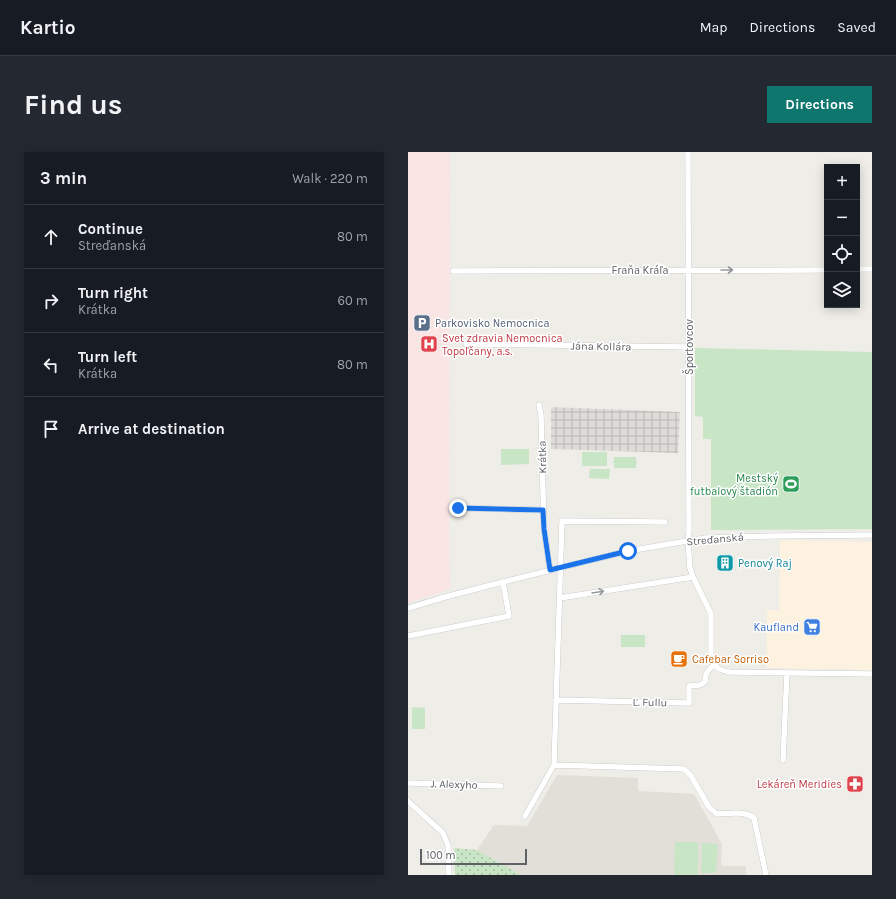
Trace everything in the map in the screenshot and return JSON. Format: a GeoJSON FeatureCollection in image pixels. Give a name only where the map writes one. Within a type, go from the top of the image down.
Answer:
{"type":"FeatureCollection","features":[{"type":"Feature","properties":{"kind":"street","name":"Športovcov"},"geometry":{"type":"LineString","coordinates":[[688,152],[688,541],[690,568],[711,614],[710,659],[714,665]]}},
{"type":"Feature","properties":{"kind":"street"},"geometry":{"type":"LineString","coordinates":[[860,270],[872,269]]}},
{"type":"Feature","properties":{"kind":"street","name":"Fraňa Kráľa"},"geometry":{"type":"LineString","coordinates":[[453,271],[824,270]]}},
{"type":"Feature","properties":{"kind":"street","name":"Jána Kollára"},"geometry":{"type":"LineString","coordinates":[[466,344],[689,347]]}},
{"type":"Feature","properties":{"kind":"street","name":"Krátka"},"geometry":{"type":"LineString","coordinates":[[540,405],[544,529],[550,570]]}},
{"type":"Feature","properties":{"kind":"street"},"geometry":{"type":"LineString","coordinates":[[458,508],[543,510]]}},
{"type":"Feature","properties":{"kind":"street"},"geometry":{"type":"LineString","coordinates":[[525,816],[554,765],[562,521],[665,522]]}},
{"type":"Feature","properties":{"kind":"street","name":"Streďanská"},"geometry":{"type":"LineString","coordinates":[[408,608],[445,597],[628,551],[705,538],[872,535]]}},
{"type":"Feature","properties":{"kind":"street"},"geometry":{"type":"LineString","coordinates":[[560,598],[693,577]]}},
{"type":"Feature","properties":{"kind":"street"},"geometry":{"type":"LineString","coordinates":[[408,636],[509,616],[503,582]]}},
{"type":"Feature","properties":{"kind":"street"},"geometry":{"type":"LineString","coordinates":[[714,665],[719,669],[730,672],[872,674]]}},
{"type":"Feature","properties":{"kind":"street","name":"Ľ. Fullu"},"geometry":{"type":"LineString","coordinates":[[556,700],[689,703],[689,686],[700,685],[705,682],[705,675],[708,669],[714,665]]}},
{"type":"Feature","properties":{"kind":"street"},"geometry":{"type":"LineString","coordinates":[[784,760],[787,673]]}},
{"type":"Feature","properties":{"kind":"street"},"geometry":{"type":"LineString","coordinates":[[554,765],[684,769],[691,776],[709,808],[717,814],[746,814],[751,815],[754,818],[766,875]]}},
{"type":"Feature","properties":{"kind":"street","name":"J. Alexyho"},"geometry":{"type":"LineString","coordinates":[[408,783],[501,786]]}},
{"type":"Feature","properties":{"kind":"street"},"geometry":{"type":"LineString","coordinates":[[408,801],[443,833],[448,845],[449,875]]}},
{"type":"Feature","properties":{"kind":"shaded area","name":"Svet zdravia Nemocnica Topoľčany, a.s."},"geometry":{"type":"Polygon","coordinates":[[[408,152],[450,152],[450,589],[408,603],[408,152]]]}},
{"type":"Feature","properties":{"kind":"shaded area"},"geometry":{"type":"Polygon","coordinates":[[[551,407],[680,412],[678,453],[551,449],[551,407]]]}},
{"type":"Feature","properties":{"kind":"shaded area"},"geometry":{"type":"Polygon","coordinates":[[[780,540],[872,542],[872,670],[767,668],[767,610],[779,610],[780,540]]]}},
{"type":"Feature","properties":{"kind":"shaded area"},"geometry":{"type":"Polygon","coordinates":[[[557,775],[638,778],[638,791],[694,794],[722,844],[721,866],[746,866],[746,875],[521,875],[477,850],[494,825],[527,826],[557,775]]]}},
{"type":"Feature","properties":{"kind":"green space","name":"Mestský futbalový štadión"},"geometry":{"type":"Polygon","coordinates":[[[695,348],[872,352],[872,529],[711,530],[711,439],[703,439],[703,417],[695,416],[695,348]]]}},
{"type":"Feature","properties":{"kind":"green space"},"geometry":{"type":"Polygon","coordinates":[[[501,449],[529,449],[529,464],[501,465],[501,449]]]}},
{"type":"Feature","properties":{"kind":"green space"},"geometry":{"type":"Polygon","coordinates":[[[582,452],[607,452],[607,466],[582,466],[582,452]]]}},
{"type":"Feature","properties":{"kind":"green space"},"geometry":{"type":"Polygon","coordinates":[[[614,457],[636,457],[636,468],[614,468],[614,457]]]}},
{"type":"Feature","properties":{"kind":"green space"},"geometry":{"type":"Polygon","coordinates":[[[590,469],[610,469],[609,479],[589,478],[590,469]]]}},
{"type":"Feature","properties":{"kind":"green space"},"geometry":{"type":"Polygon","coordinates":[[[621,635],[645,635],[645,647],[621,647],[621,635]]]}},
{"type":"Feature","properties":{"kind":"green space"},"geometry":{"type":"Polygon","coordinates":[[[412,707],[425,708],[425,729],[412,729],[412,707]]]}},
{"type":"Feature","properties":{"kind":"green space"},"geometry":{"type":"Polygon","coordinates":[[[675,842],[698,842],[698,875],[674,875],[675,842]]]}},
{"type":"Feature","properties":{"kind":"green space"},"geometry":{"type":"Polygon","coordinates":[[[702,843],[718,844],[716,873],[701,873],[702,843]]]}},
{"type":"Feature","properties":{"kind":"green space"},"geometry":{"type":"Polygon","coordinates":[[[454,848],[477,850],[521,875],[455,875],[454,848]]]}},
{"type":"Feature","properties":{"kind":"place","name":"Parkovisko Nemocnica"},"geometry":{"type":"Point","coordinates":[422,323]}},
{"type":"Feature","properties":{"kind":"place","name":"Svet zdravia Nemocnica Topoľčany, a.s."},"geometry":{"type":"Point","coordinates":[429,344]}},
{"type":"Feature","properties":{"kind":"place","name":"Mestský futbalový štadión"},"geometry":{"type":"Point","coordinates":[791,484]}},
{"type":"Feature","properties":{"kind":"place","name":"Penový Raj"},"geometry":{"type":"Point","coordinates":[725,563]}},
{"type":"Feature","properties":{"kind":"place","name":"Kaufland"},"geometry":{"type":"Point","coordinates":[812,627]}},
{"type":"Feature","properties":{"kind":"place","name":"Cafebar Sorriso"},"geometry":{"type":"Point","coordinates":[679,659]}},
{"type":"Feature","properties":{"kind":"place","name":"Lekáreň Meridies"},"geometry":{"type":"Point","coordinates":[855,784]}},
{"type":"Feature","properties":{"kind":"route"},"geometry":{"type":"LineString","coordinates":[[458,508],[543,510],[544,529],[550,570],[628,551]]}}]}
